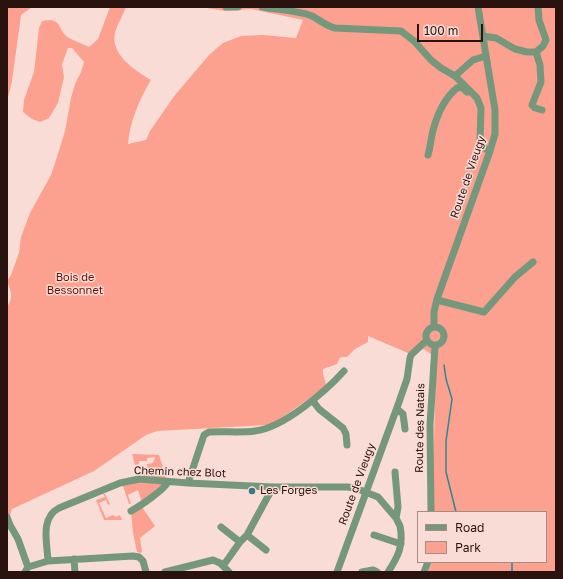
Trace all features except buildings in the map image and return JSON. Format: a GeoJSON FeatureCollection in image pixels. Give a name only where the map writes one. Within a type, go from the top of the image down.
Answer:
{"type":"FeatureCollection","features":[{"type":"Feature","properties":{"kind":"street"},"geometry":{"type":"LineString","coordinates":[[226,7],[238,7]]}},
{"type":"Feature","properties":{"kind":"street"},"geometry":{"type":"LineString","coordinates":[[262,7],[312,16],[335,28],[401,31],[414,40],[435,63],[456,76],[477,98],[481,108],[480,142],[481,146],[490,151]]}},
{"type":"Feature","properties":{"kind":"street","name":"Route de Vieugy"},"geometry":{"type":"LineString","coordinates":[[337,572],[397,409],[407,379],[411,355],[426,341],[425,334],[427,331],[434,327],[434,312],[437,300],[495,134],[496,124],[478,7]]}},
{"type":"Feature","properties":{"kind":"street"},"geometry":{"type":"LineString","coordinates":[[483,36],[496,38],[510,47],[526,52],[536,52],[543,46],[546,40],[539,20],[538,7]]}},
{"type":"Feature","properties":{"kind":"street"},"geometry":{"type":"LineString","coordinates":[[536,52],[540,65],[541,82],[532,104],[534,108],[542,110]]}},
{"type":"Feature","properties":{"kind":"street"},"geometry":{"type":"LineString","coordinates":[[456,76],[473,60],[486,56]]}},
{"type":"Feature","properties":{"kind":"street"},"geometry":{"type":"LineString","coordinates":[[428,155],[434,127],[440,111],[454,91],[459,87],[462,87],[479,103]]}},
{"type":"Feature","properties":{"kind":"street"},"geometry":{"type":"LineString","coordinates":[[437,300],[484,312],[515,277],[533,262]]}},
{"type":"Feature","properties":{"kind":"street"},"geometry":{"type":"LineString","coordinates":[[426,341],[435,346],[442,342],[444,335],[441,329],[434,327]]}},
{"type":"Feature","properties":{"kind":"street","name":"Route des Natais"},"geometry":{"type":"LineString","coordinates":[[431,511],[430,425],[435,346]]}},
{"type":"Feature","properties":{"kind":"street"},"geometry":{"type":"LineString","coordinates":[[188,483],[204,435],[209,432],[255,431],[272,427],[313,401],[344,371]]}},
{"type":"Feature","properties":{"kind":"street"},"geometry":{"type":"LineString","coordinates":[[313,401],[319,410],[342,428],[346,434],[347,444]]}},
{"type":"Feature","properties":{"kind":"street"},"geometry":{"type":"LineString","coordinates":[[397,409],[403,414],[405,429]]}},
{"type":"Feature","properties":{"kind":"street"},"geometry":{"type":"LineString","coordinates":[[388,572],[399,554],[401,544],[400,526],[396,518],[398,507],[395,472]]}},
{"type":"Feature","properties":{"kind":"street","name":"Chemin chez Blot"},"geometry":{"type":"LineString","coordinates":[[48,561],[46,525],[48,517],[56,510],[126,481],[139,479],[188,483],[347,487],[366,492],[380,498],[396,518]]}},
{"type":"Feature","properties":{"kind":"street"},"geometry":{"type":"LineString","coordinates":[[131,511],[142,505],[165,487],[168,482]]}},
{"type":"Feature","properties":{"kind":"street"},"geometry":{"type":"LineString","coordinates":[[223,566],[240,542],[247,535],[273,486]]}},
{"type":"Feature","properties":{"kind":"street"},"geometry":{"type":"LineString","coordinates":[[7,517],[18,539],[24,570],[48,561],[136,556],[143,561],[146,572]]}},
{"type":"Feature","properties":{"kind":"street"},"geometry":{"type":"LineString","coordinates":[[221,527],[240,542]]}},
{"type":"Feature","properties":{"kind":"street"},"geometry":{"type":"LineString","coordinates":[[247,535],[266,550]]}},
{"type":"Feature","properties":{"kind":"street"},"geometry":{"type":"LineString","coordinates":[[374,535],[401,544]]}},
{"type":"Feature","properties":{"kind":"street"},"geometry":{"type":"LineString","coordinates":[[74,559],[74,572]]}},
{"type":"Feature","properties":{"kind":"street"},"geometry":{"type":"LineString","coordinates":[[165,572],[213,560],[217,561],[229,572]]}},
{"type":"Feature","properties":{"kind":"street"},"geometry":{"type":"LineString","coordinates":[[362,572],[374,570],[377,572]]}},
{"type":"Feature","properties":{"kind":"green space"},"geometry":{"type":"Polygon","coordinates":[[[7,7],[32,7],[21,15],[12,81],[7,101],[7,7]]]}},
{"type":"Feature","properties":{"kind":"green space","name":"Bois de Bessonnet"},"geometry":{"type":"Polygon","coordinates":[[[110,7],[126,7],[115,33],[114,41],[116,48],[120,55],[132,67],[151,80],[136,111],[128,144],[146,140],[150,131],[175,95],[209,55],[223,43],[241,36],[263,35],[296,38],[303,20],[251,9],[225,11],[201,7],[556,7],[556,572],[428,572],[432,563],[547,563],[547,511],[434,511],[433,489],[436,358],[424,349],[408,353],[368,336],[368,342],[355,349],[347,357],[341,357],[337,364],[323,369],[326,387],[274,423],[267,425],[157,431],[146,435],[94,471],[12,509],[9,518],[7,513],[7,307],[11,300],[11,294],[7,281],[11,275],[19,253],[21,237],[30,213],[51,175],[65,131],[75,84],[84,62],[72,48],[68,48],[62,64],[64,77],[58,103],[49,118],[40,122],[32,119],[23,112],[24,100],[34,72],[39,28],[42,21],[54,21],[69,38],[89,47],[98,39],[110,7]]]}},
{"type":"Feature","properties":{"kind":"green space"},"geometry":{"type":"Polygon","coordinates":[[[132,454],[159,455],[166,477],[144,476],[144,470],[148,470],[147,464],[153,463],[155,457],[147,458],[147,461],[139,461],[139,464],[135,465],[132,454]]]}},
{"type":"Feature","properties":{"kind":"green space"},"geometry":{"type":"Polygon","coordinates":[[[138,482],[163,484],[142,503],[138,490],[128,495],[131,504],[129,504],[123,486],[138,482]]]}},
{"type":"Feature","properties":{"kind":"green space"},"geometry":{"type":"Polygon","coordinates":[[[103,494],[105,494],[110,504],[108,505],[106,500],[99,503],[106,518],[113,515],[116,517],[120,515],[122,520],[104,520],[96,500],[105,497],[103,494]]]}},
{"type":"Feature","properties":{"kind":"green space"},"geometry":{"type":"Polygon","coordinates":[[[142,507],[155,526],[140,538],[141,553],[137,552],[131,512],[142,507]]]}},
{"type":"Feature","properties":{"kind":"waterway"},"geometry":{"type":"LineString","coordinates":[[444,365],[446,379],[452,399],[446,441],[446,472],[456,511]]}},
{"type":"Feature","properties":{"kind":"waterway"},"geometry":{"type":"LineString","coordinates":[[512,563],[512,572]]}},
{"type":"Feature","properties":{"kind":"place","name":"Les Forges"},"geometry":{"type":"Point","coordinates":[252,491]}}]}
